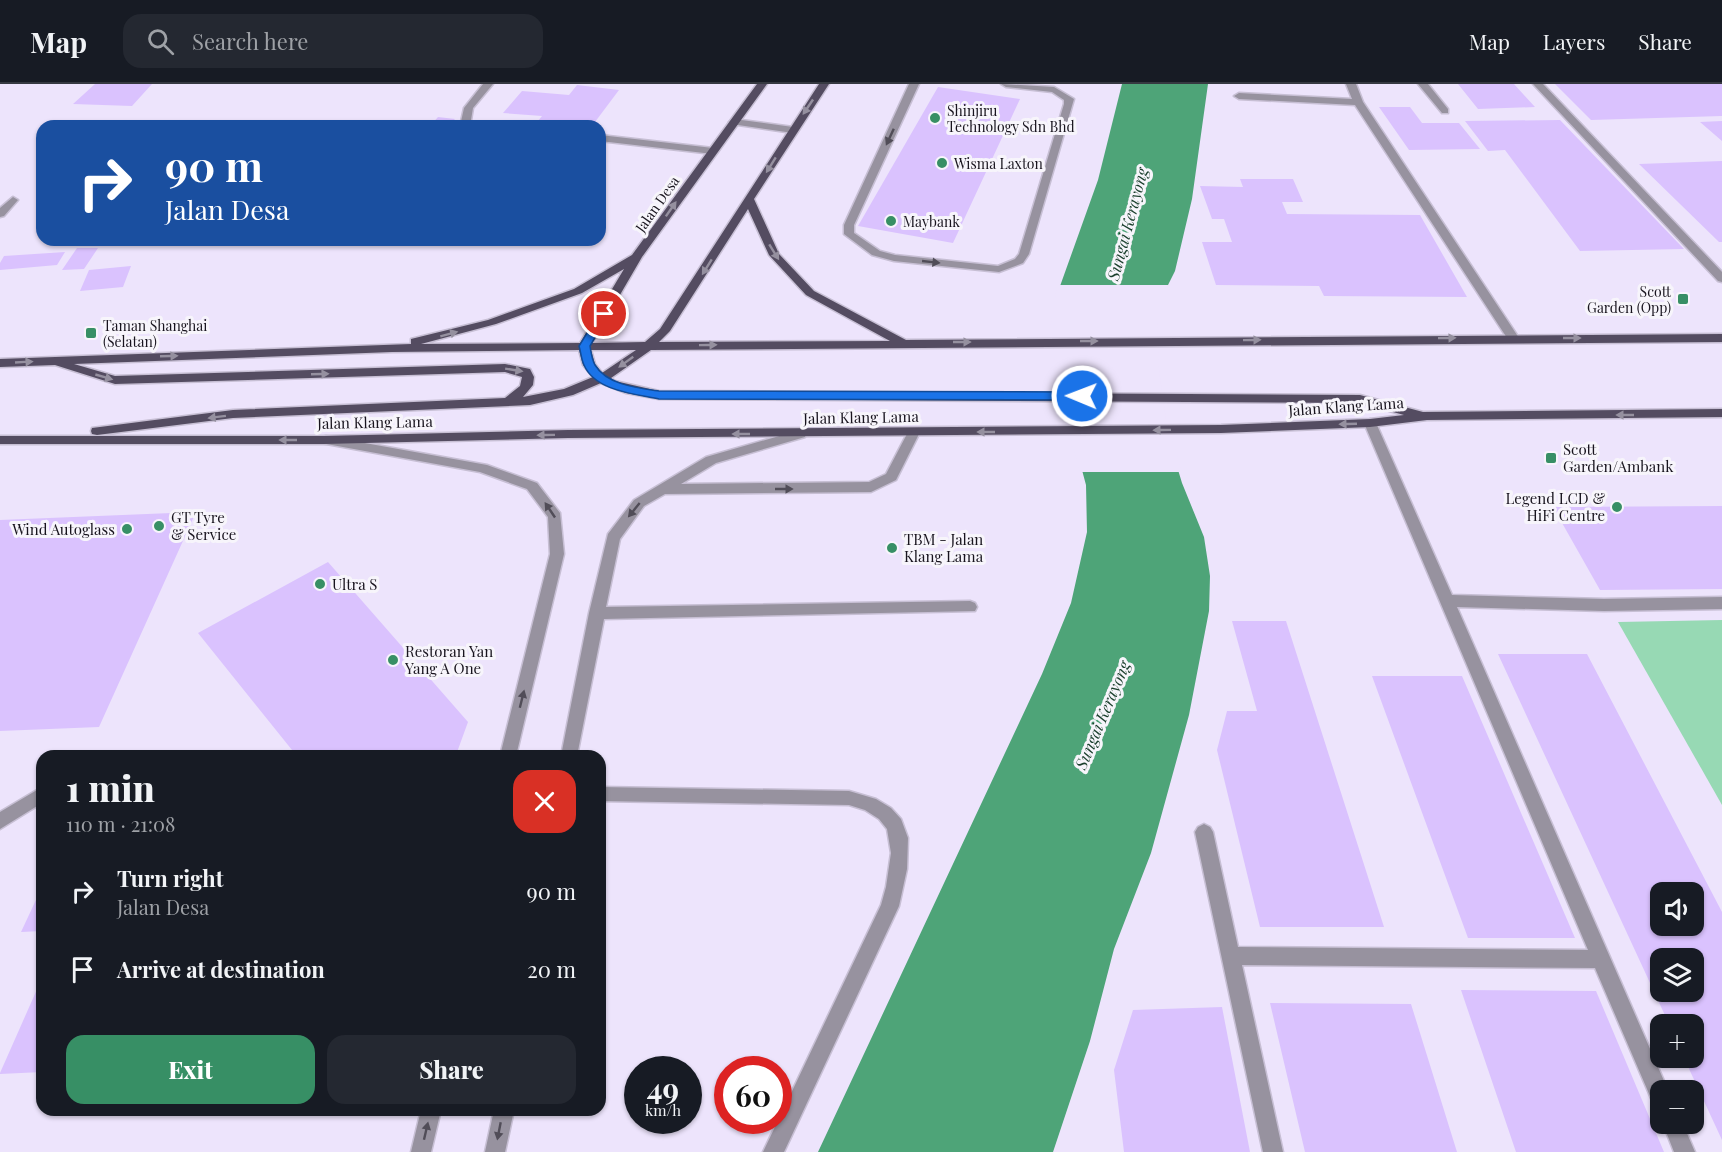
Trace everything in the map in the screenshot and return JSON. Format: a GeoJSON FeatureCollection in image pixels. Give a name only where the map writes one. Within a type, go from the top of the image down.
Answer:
{"type":"FeatureCollection","features":[{"type":"Feature","properties":{"kind":"main road","name":"Jalan Desa"},"geometry":{"type":"LineString","coordinates":[[585,346],[637,256],[762,84]]}},
{"type":"Feature","properties":{"kind":"main road"},"geometry":{"type":"LineString","coordinates":[[34,439],[233,414],[506,403],[555,397],[603,380],[664,332],[824,84]]}},
{"type":"Feature","properties":{"kind":"main road"},"geometry":{"type":"LineString","coordinates":[[748,199],[774,255],[810,293],[903,343]]}},
{"type":"Feature","properties":{"kind":"main road"},"geometry":{"type":"LineString","coordinates":[[392,348],[492,322],[578,291],[637,256]]}},
{"type":"Feature","properties":{"kind":"main road"},"geometry":{"type":"LineString","coordinates":[[0,363],[392,348],[1193,340],[1722,338]]}},
{"type":"Feature","properties":{"kind":"main road"},"geometry":{"type":"LineString","coordinates":[[585,346],[589,365],[603,380],[628,389],[659,395],[1038,395],[1360,399],[1427,416]]}},
{"type":"Feature","properties":{"kind":"main road"},"geometry":{"type":"LineString","coordinates":[[48,361],[115,380],[505,368],[526,372],[529,377],[528,385],[506,403]]}},
{"type":"Feature","properties":{"kind":"main road","name":"Jalan Klang Lama"},"geometry":{"type":"LineString","coordinates":[[0,440],[324,440],[568,434],[1044,432],[1221,429],[1370,423],[1427,416],[1722,413]]}},
{"type":"Feature","properties":{"kind":"street"},"geometry":{"type":"LineString","coordinates":[[466,120],[465,113],[471,100],[488,84]]}},
{"type":"Feature","properties":{"kind":"street"},"geometry":{"type":"LineString","coordinates":[[914,84],[849,225],[849,234],[858,242],[888,257],[986,268],[1010,266],[1019,261],[1023,254],[1069,104],[1069,99],[1054,90],[1006,84]]}},
{"type":"Feature","properties":{"kind":"street"},"geometry":{"type":"LineString","coordinates":[[1351,84],[1358,102],[1513,338]]}},
{"type":"Feature","properties":{"kind":"street"},"geometry":{"type":"LineString","coordinates":[[1423,84],[1445,111]]}},
{"type":"Feature","properties":{"kind":"street"},"geometry":{"type":"LineString","coordinates":[[1538,84],[1722,279]]}},
{"type":"Feature","properties":{"kind":"street"},"geometry":{"type":"LineString","coordinates":[[1239,96],[1358,102]]}},
{"type":"Feature","properties":{"kind":"street"},"geometry":{"type":"LineString","coordinates":[[734,122],[793,130]]}},
{"type":"Feature","properties":{"kind":"street"},"geometry":{"type":"LineString","coordinates":[[606,139],[712,151]]}},
{"type":"Feature","properties":{"kind":"street"},"geometry":{"type":"LineString","coordinates":[[0,214],[13,200]]}},
{"type":"Feature","properties":{"kind":"street"},"geometry":{"type":"LineString","coordinates":[[1370,423],[1653,1080]]}},
{"type":"Feature","properties":{"kind":"street"},"geometry":{"type":"LineString","coordinates":[[663,489],[871,487],[891,477],[914,432]]}},
{"type":"Feature","properties":{"kind":"street"},"geometry":{"type":"LineString","coordinates":[[570,750],[613,538],[639,503],[711,460],[800,434]]}},
{"type":"Feature","properties":{"kind":"street"},"geometry":{"type":"LineString","coordinates":[[324,440],[482,468],[532,486],[555,516],[557,554],[509,750]]}},
{"type":"Feature","properties":{"kind":"street"},"geometry":{"type":"LineString","coordinates":[[1448,601],[1604,604],[1722,603]]}},
{"type":"Feature","properties":{"kind":"street"},"geometry":{"type":"LineString","coordinates":[[596,613],[970,607]]}},
{"type":"Feature","properties":{"kind":"street"},"geometry":{"type":"LineString","coordinates":[[606,794],[849,798],[870,802],[888,814],[899,831],[902,852],[890,906],[773,1152]]}},
{"type":"Feature","properties":{"kind":"street"},"geometry":{"type":"LineString","coordinates":[[0,821],[36,798]]}},
{"type":"Feature","properties":{"kind":"street"},"geometry":{"type":"LineString","coordinates":[[1204,832],[1273,1152]]}},
{"type":"Feature","properties":{"kind":"street"},"geometry":{"type":"LineString","coordinates":[[1231,956],[1602,959]]}},
{"type":"Feature","properties":{"kind":"street"},"geometry":{"type":"LineString","coordinates":[[421,1152],[430,1116]]}},
{"type":"Feature","properties":{"kind":"street"},"geometry":{"type":"LineString","coordinates":[[495,1152],[503,1116]]}},
{"type":"Feature","properties":{"kind":"street"},"geometry":{"type":"LineString","coordinates":[[1677,1134],[1685,1152]]}},
{"type":"Feature","properties":{"kind":"shaded area"},"geometry":{"type":"Polygon","coordinates":[[[1722,620],[1722,805],[1618,622],[1722,620]]]}},
{"type":"Feature","properties":{"kind":"water","name":"Sungai Kerayong"},"geometry":{"type":"Polygon","coordinates":[[[1122,84],[1208,84],[1192,199],[1175,271],[1160,301],[1154,321],[1156,370],[1163,420],[1182,483],[1204,537],[1210,576],[1209,611],[1189,715],[1151,853],[1114,949],[1090,1041],[1053,1152],[818,1152],[1042,674],[1071,603],[1087,532],[1086,485],[1067,414],[1059,289],[1098,180],[1122,84]]]}},
{"type":"Feature","properties":{"kind":"pier"},"geometry":{"type":"Polygon","coordinates":[[[1057,285],[1171,285],[1157,321],[1159,370],[1166,419],[1182,472],[1080,472],[1064,415],[1050,330],[1057,285]]]}},
{"type":"Feature","properties":{"kind":"building"},"geometry":{"type":"Polygon","coordinates":[[[95,84],[152,84],[132,106],[73,104],[95,84]]]}},
{"type":"Feature","properties":{"kind":"building"},"geometry":{"type":"Polygon","coordinates":[[[1458,84],[1514,84],[1535,107],[1478,109],[1458,84]]]}},
{"type":"Feature","properties":{"kind":"building"},"geometry":{"type":"Polygon","coordinates":[[[1555,84],[1722,84],[1722,116],[1591,120],[1555,84]]]}},
{"type":"Feature","properties":{"kind":"building"},"geometry":{"type":"Polygon","coordinates":[[[577,85],[619,90],[596,120],[539,120],[542,116],[503,113],[522,91],[569,95],[577,85]]]}},
{"type":"Feature","properties":{"kind":"building","name":"Wisma Laxton"},"geometry":{"type":"Polygon","coordinates":[[[938,87],[1020,99],[953,243],[858,226],[938,87]]]}},
{"type":"Feature","properties":{"kind":"building"},"geometry":{"type":"Polygon","coordinates":[[[1379,107],[1410,107],[1422,123],[1459,123],[1480,149],[1409,150],[1379,107]]]}},
{"type":"Feature","properties":{"kind":"building"},"geometry":{"type":"Polygon","coordinates":[[[438,117],[455,119],[454,120],[435,120],[438,117]]]}},
{"type":"Feature","properties":{"kind":"building"},"geometry":{"type":"Polygon","coordinates":[[[1560,120],[1684,249],[1580,251],[1505,150],[1488,151],[1465,121],[1560,120]]]}},
{"type":"Feature","properties":{"kind":"building"},"geometry":{"type":"Polygon","coordinates":[[[1722,121],[1722,141],[1700,122],[1722,121]]]}},
{"type":"Feature","properties":{"kind":"building"},"geometry":{"type":"Polygon","coordinates":[[[1722,161],[1722,242],[1719,242],[1639,164],[1722,161]]]}},
{"type":"Feature","properties":{"kind":"building"},"geometry":{"type":"Polygon","coordinates":[[[1240,179],[1293,179],[1303,202],[1282,202],[1287,214],[1420,215],[1467,297],[1324,296],[1319,286],[1216,285],[1202,242],[1232,242],[1224,219],[1212,219],[1200,186],[1243,187],[1240,179]]]}},
{"type":"Feature","properties":{"kind":"building"},"geometry":{"type":"Polygon","coordinates":[[[77,248],[98,248],[84,269],[62,270],[77,248]]]}},
{"type":"Feature","properties":{"kind":"building"},"geometry":{"type":"Polygon","coordinates":[[[65,252],[57,265],[0,270],[0,263],[4,256],[65,252]]]}},
{"type":"Feature","properties":{"kind":"building"},"geometry":{"type":"Polygon","coordinates":[[[131,266],[123,287],[80,291],[89,270],[131,266]]]}},
{"type":"Feature","properties":{"kind":"building"},"geometry":{"type":"Polygon","coordinates":[[[1722,506],[1722,589],[1600,590],[1553,507],[1722,506]]]}},
{"type":"Feature","properties":{"kind":"building"},"geometry":{"type":"Polygon","coordinates":[[[196,512],[99,727],[0,731],[0,520],[196,512]]]}},
{"type":"Feature","properties":{"kind":"building"},"geometry":{"type":"Polygon","coordinates":[[[328,562],[468,722],[458,750],[292,750],[198,633],[328,562]]]}},
{"type":"Feature","properties":{"kind":"building"},"geometry":{"type":"Polygon","coordinates":[[[1232,621],[1286,621],[1384,927],[1260,927],[1217,750],[1227,711],[1257,711],[1232,621]]]}},
{"type":"Feature","properties":{"kind":"building"},"geometry":{"type":"Polygon","coordinates":[[[1498,654],[1587,654],[1722,912],[1722,1140],[1704,1101],[1704,1080],[1694,1080],[1689,1068],[1704,1068],[1704,1014],[1664,1014],[1659,1002],[1704,1002],[1704,948],[1650,948],[1650,983],[1498,654]]]}},
{"type":"Feature","properties":{"kind":"building"},"geometry":{"type":"Polygon","coordinates":[[[1372,676],[1462,676],[1575,938],[1468,938],[1372,676]]]}},
{"type":"Feature","properties":{"kind":"building"},"geometry":{"type":"Polygon","coordinates":[[[36,900],[36,931],[21,932],[36,900]]]}},
{"type":"Feature","properties":{"kind":"building"},"geometry":{"type":"Polygon","coordinates":[[[1461,990],[1596,991],[1650,1119],[1650,1134],[1656,1134],[1664,1152],[1516,1152],[1461,990]]]}},
{"type":"Feature","properties":{"kind":"building"},"geometry":{"type":"Polygon","coordinates":[[[36,992],[36,1072],[0,1073],[36,992]]]}},
{"type":"Feature","properties":{"kind":"building"},"geometry":{"type":"Polygon","coordinates":[[[1270,1003],[1411,1004],[1457,1152],[1305,1152],[1270,1003]]]}},
{"type":"Feature","properties":{"kind":"building"},"geometry":{"type":"Polygon","coordinates":[[[1222,1007],[1250,1152],[1124,1152],[1114,1070],[1133,1010],[1222,1007]]]}},
{"type":"Feature","properties":{"kind":"place","name":"Shinjiru Technology Sdn Bhd"},"geometry":{"type":"Point","coordinates":[935,118]}},
{"type":"Feature","properties":{"kind":"place","name":"Wisma Laxton"},"geometry":{"type":"Point","coordinates":[942,163]}},
{"type":"Feature","properties":{"kind":"place","name":"Maybank"},"geometry":{"type":"Point","coordinates":[891,221]}},
{"type":"Feature","properties":{"kind":"place","name":"Scott Garden (Opp)"},"geometry":{"type":"Point","coordinates":[1683,299]}},
{"type":"Feature","properties":{"kind":"place","name":"Taman Shanghai (Selatan)"},"geometry":{"type":"Point","coordinates":[91,333]}},
{"type":"Feature","properties":{"kind":"place","name":"Scott Garden/Ambank"},"geometry":{"type":"Point","coordinates":[1551,458]}},
{"type":"Feature","properties":{"kind":"place","name":"Legend LCD & HiFi Centre"},"geometry":{"type":"Point","coordinates":[1617,507]}},
{"type":"Feature","properties":{"kind":"place","name":"GT Tyre & Service"},"geometry":{"type":"Point","coordinates":[159,526]}},
{"type":"Feature","properties":{"kind":"place","name":"Wind Autoglass"},"geometry":{"type":"Point","coordinates":[127,529]}},
{"type":"Feature","properties":{"kind":"place","name":"TBM - Jalan Klang Lama"},"geometry":{"type":"Point","coordinates":[892,548]}},
{"type":"Feature","properties":{"kind":"place","name":"Ultra S"},"geometry":{"type":"Point","coordinates":[320,584]}},
{"type":"Feature","properties":{"kind":"place","name":"Restoran Yan Yang A One"},"geometry":{"type":"Point","coordinates":[393,660]}},
{"type":"Feature","properties":{"kind":"route"},"geometry":{"type":"LineString","coordinates":[[604,314],[585,346],[589,365],[603,380],[628,389],[659,395],[1082,396]]}}]}
